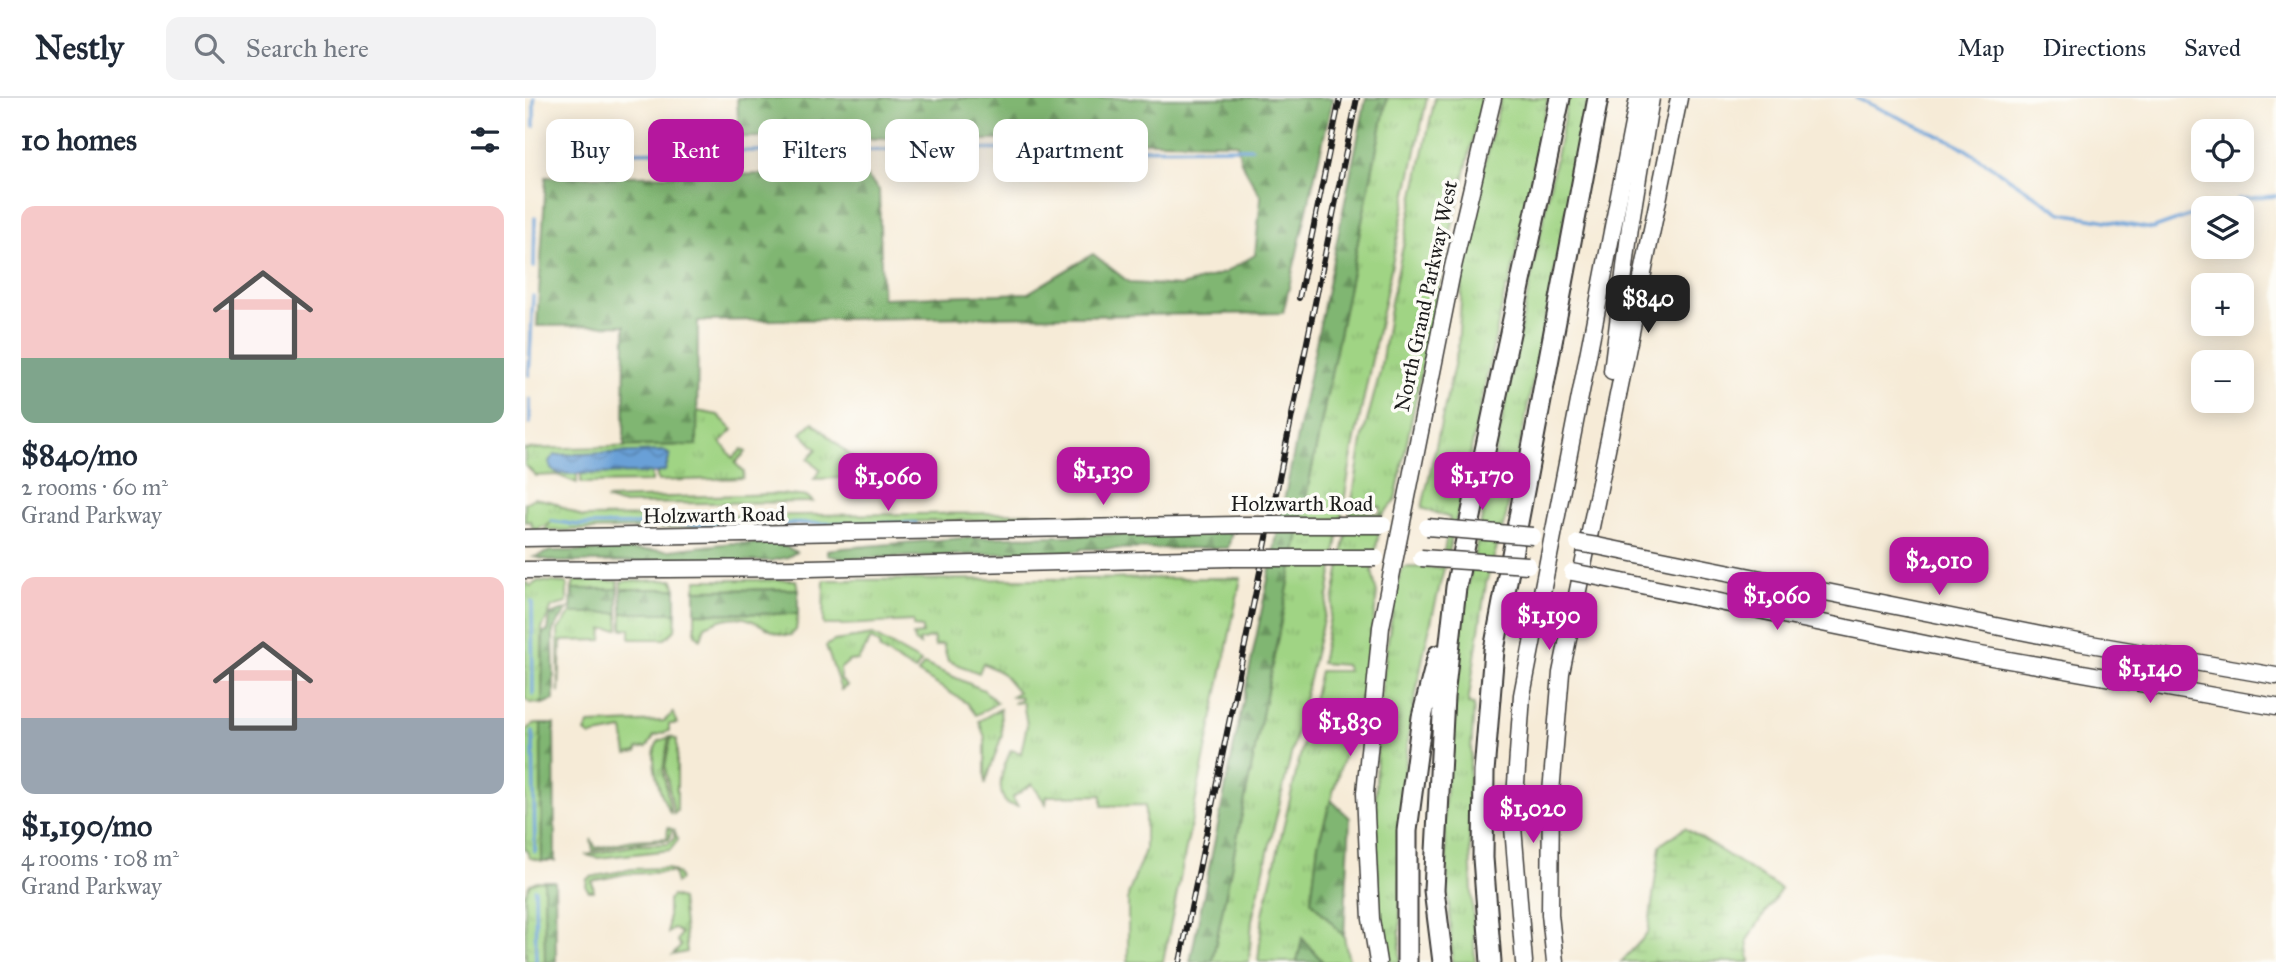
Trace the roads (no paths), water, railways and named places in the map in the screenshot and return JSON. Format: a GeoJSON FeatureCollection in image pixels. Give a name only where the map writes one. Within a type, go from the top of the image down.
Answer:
{"type":"FeatureCollection","features":[{"type":"Feature","properties":{"kind":"highway"},"geometry":{"type":"LineString","coordinates":[[1407,962],[1407,831],[1423,717],[1456,587],[1560,98]]}},
{"type":"Feature","properties":{"kind":"highway"},"geometry":{"type":"LineString","coordinates":[[1491,962],[1483,858],[1484,772],[1494,650],[1598,98]]}},
{"type":"Feature","properties":{"kind":"highway"},"geometry":{"type":"LineString","coordinates":[[1443,962],[1433,890],[1444,697],[1456,587]]}},
{"type":"Feature","properties":{"kind":"main road","name":"North Grand Parkway West"},"geometry":{"type":"LineString","coordinates":[[1378,962],[1371,919],[1365,793],[1378,650],[1453,267],[1493,98]]}},
{"type":"Feature","properties":{"kind":"main road"},"geometry":{"type":"LineString","coordinates":[[1524,962],[1513,827],[1522,695],[1638,98]]}},
{"type":"Feature","properties":{"kind":"main road"},"geometry":{"type":"LineString","coordinates":[[1596,494],[1630,227],[1651,98]]}},
{"type":"Feature","properties":{"kind":"main road"},"geometry":{"type":"LineString","coordinates":[[1555,962],[1550,914],[1551,793],[1561,673],[1679,98]]}},
{"type":"Feature","properties":{"kind":"main road","name":"Holzwarth Road"},"geometry":{"type":"LineString","coordinates":[[525,538],[1237,525],[1427,527],[1533,536],[1597,546],[2050,637],[2276,676]]}},
{"type":"Feature","properties":{"kind":"main road"},"geometry":{"type":"LineString","coordinates":[[525,570],[809,568],[1230,558],[1420,558],[1528,565],[1969,653],[2276,706]]}},
{"type":"Feature","properties":{"kind":"water"},"geometry":{"type":"Polygon","coordinates":[[[664,451],[670,455],[665,471],[657,473],[560,474],[551,469],[549,461],[555,455],[664,451]]]}},
{"type":"Feature","properties":{"kind":"waterway"},"geometry":{"type":"LineString","coordinates":[[534,98],[534,126]]}},
{"type":"Feature","properties":{"kind":"waterway"},"geometry":{"type":"LineString","coordinates":[[1856,98],[1956,143],[2062,213],[2152,229],[2191,215]]}},
{"type":"Feature","properties":{"kind":"waterway"},"geometry":{"type":"LineString","coordinates":[[634,152],[1252,148]]}},
{"type":"Feature","properties":{"kind":"waterway"},"geometry":{"type":"LineString","coordinates":[[2254,198],[2276,196]]}},
{"type":"Feature","properties":{"kind":"waterway"},"geometry":{"type":"LineString","coordinates":[[534,267],[535,218]]}},
{"type":"Feature","properties":{"kind":"waterway"},"geometry":{"type":"LineString","coordinates":[[529,375],[533,296]]}},
{"type":"Feature","properties":{"kind":"waterway"},"geometry":{"type":"LineString","coordinates":[[530,399],[530,423]]}},
{"type":"Feature","properties":{"kind":"waterway"},"geometry":{"type":"LineString","coordinates":[[552,521],[578,525],[916,523]]}},
{"type":"Feature","properties":{"kind":"waterway"},"geometry":{"type":"LineString","coordinates":[[532,602],[533,694]]}},
{"type":"Feature","properties":{"kind":"waterway"},"geometry":{"type":"LineString","coordinates":[[533,732],[535,852]]}},
{"type":"Feature","properties":{"kind":"waterway"},"geometry":{"type":"LineString","coordinates":[[535,889],[536,962]]}},
{"type":"Feature","properties":{"kind":"railway"},"geometry":{"type":"LineString","coordinates":[[1299,298],[1340,98]]}},
{"type":"Feature","properties":{"kind":"railway"},"geometry":{"type":"LineString","coordinates":[[1180,962],[1357,98]]}}]}
